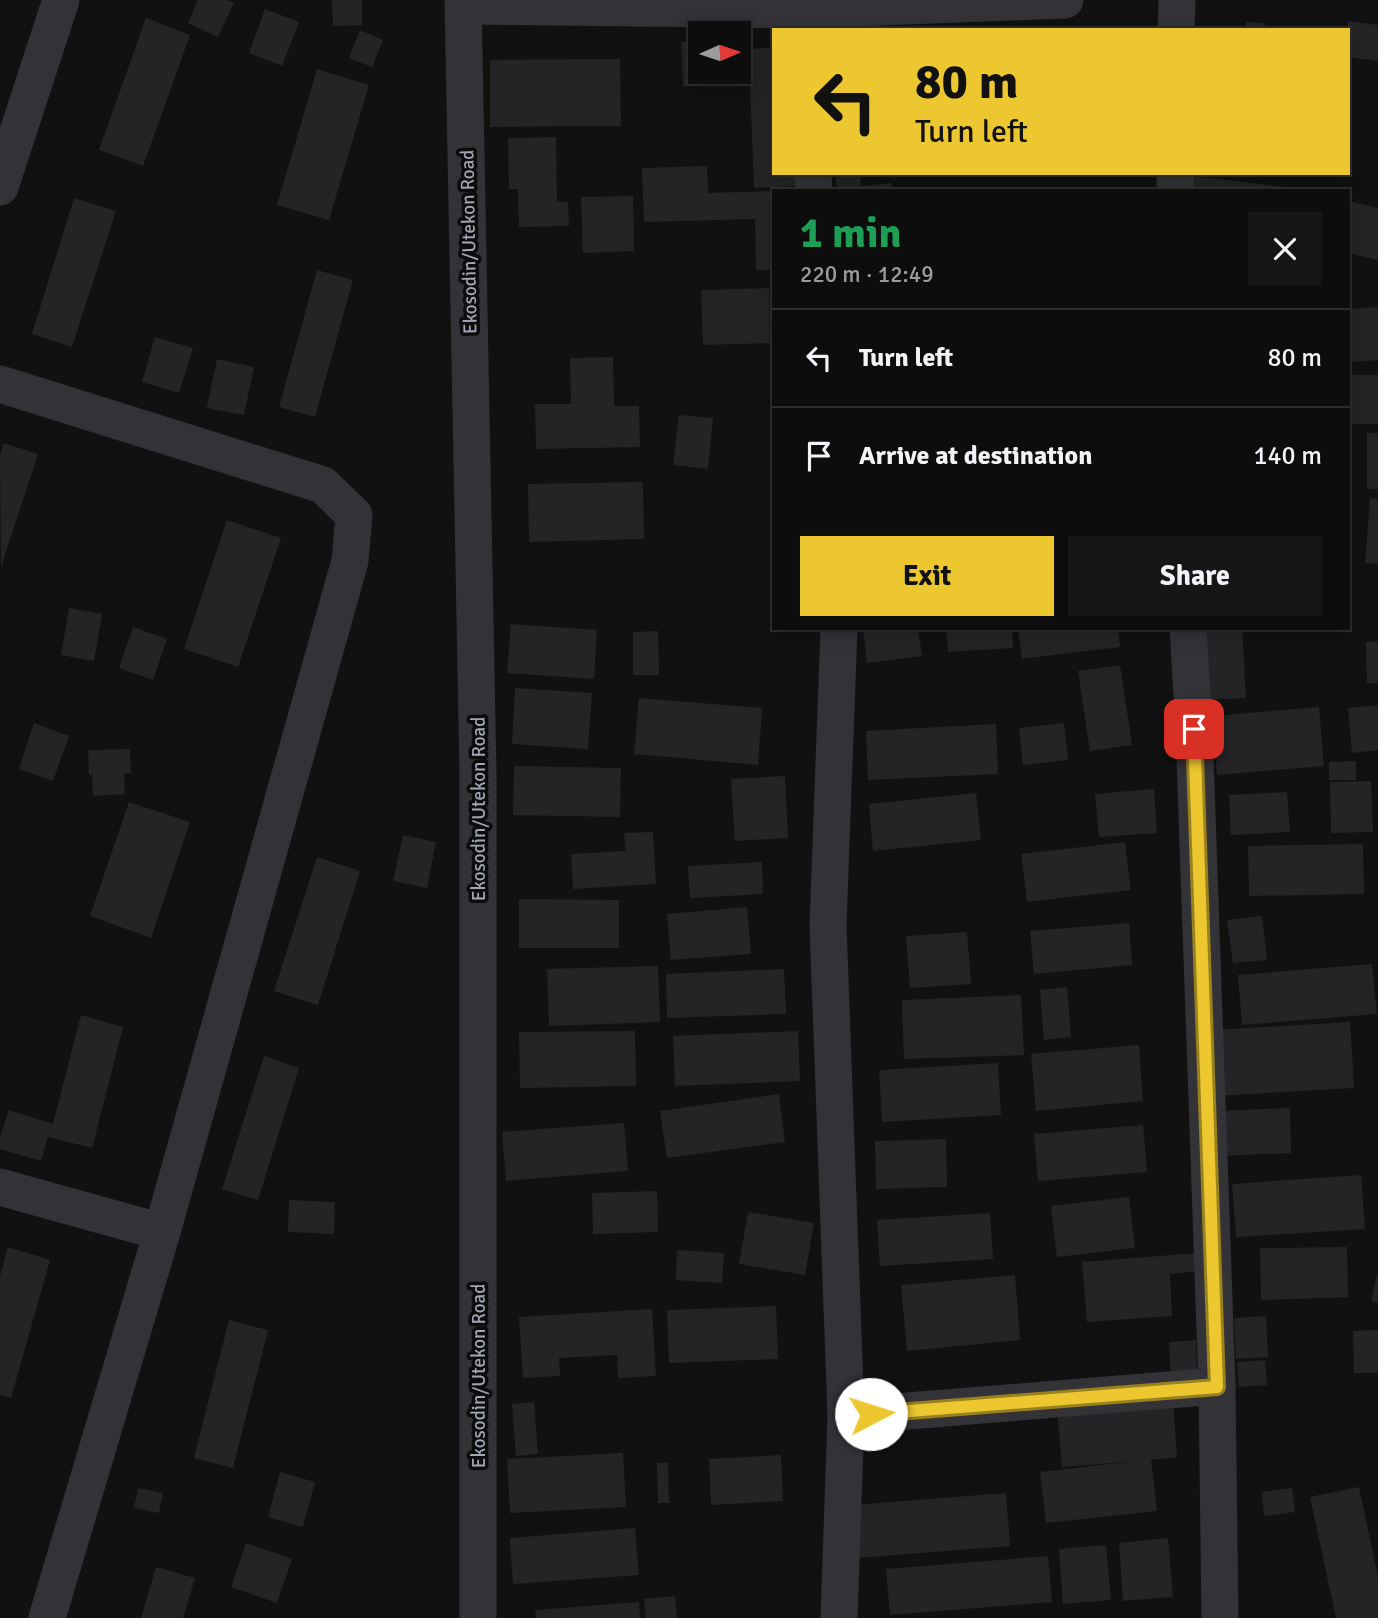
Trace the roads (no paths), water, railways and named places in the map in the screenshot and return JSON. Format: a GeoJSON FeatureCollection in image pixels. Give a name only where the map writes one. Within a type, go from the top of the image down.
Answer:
{"type":"FeatureCollection","features":[{"type":"Feature","properties":{"kind":"street"},"geometry":{"type":"LineString","coordinates":[[0,187],[61,0]]}},
{"type":"Feature","properties":{"kind":"street"},"geometry":{"type":"LineString","coordinates":[[463,3],[804,13],[1065,0]]}},
{"type":"Feature","properties":{"kind":"street"},"geometry":{"type":"LineString","coordinates":[[1176,28],[1177,0]]}},
{"type":"Feature","properties":{"kind":"street","name":"Ekosodin/Utekon Road"},"geometry":{"type":"LineString","coordinates":[[463,3],[478,773],[478,1618]]}},
{"type":"Feature","properties":{"kind":"street"},"geometry":{"type":"LineString","coordinates":[[0,384],[323,485],[354,515],[350,561],[162,1232],[47,1618]]}},
{"type":"Feature","properties":{"kind":"street"},"geometry":{"type":"LineString","coordinates":[[839,630],[828,925],[846,1416],[839,1618]]}},
{"type":"Feature","properties":{"kind":"street"},"geometry":{"type":"LineString","coordinates":[[1188,630],[1195,743],[1217,1387],[1220,1618]]}},
{"type":"Feature","properties":{"kind":"street"},"geometry":{"type":"LineString","coordinates":[[0,1187],[162,1232]]}},
{"type":"Feature","properties":{"kind":"street"},"geometry":{"type":"LineString","coordinates":[[846,1416],[1217,1387]]}}]}
